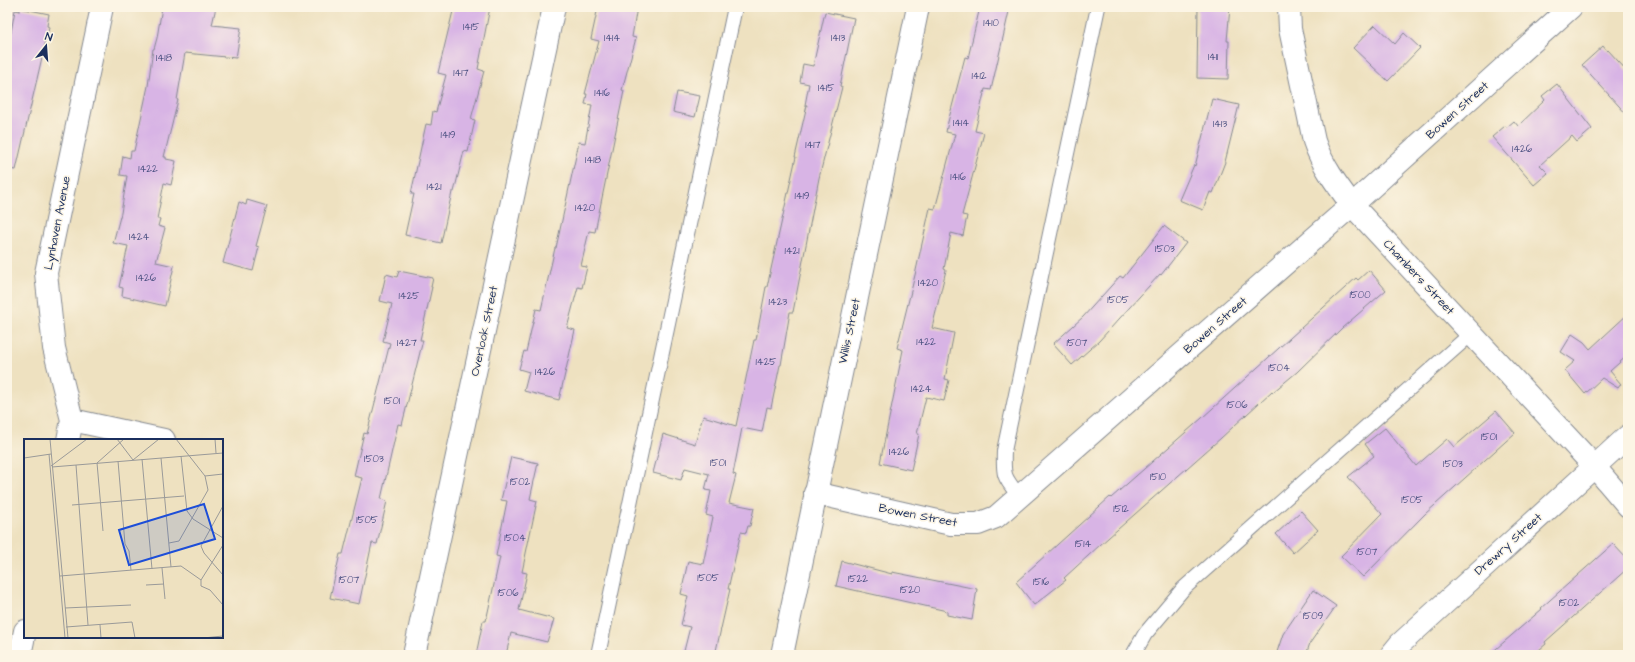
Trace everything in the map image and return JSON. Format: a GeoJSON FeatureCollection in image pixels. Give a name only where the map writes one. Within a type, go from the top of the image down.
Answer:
{"type":"FeatureCollection","features":[{"type":"Feature","properties":{"kind":"street","name":"Lynhaven Avenue"},"geometry":{"type":"LineString","coordinates":[[70,430],[54,348],[46,273],[102,7]]}},
{"type":"Feature","properties":{"kind":"street","name":"Overlook Street"},"geometry":{"type":"LineString","coordinates":[[414,655],[554,7]]}},
{"type":"Feature","properties":{"kind":"street","name":"Willis Street"},"geometry":{"type":"LineString","coordinates":[[782,655],[918,7]]}},
{"type":"Feature","properties":{"kind":"street","name":"Chambers Street"},"geometry":{"type":"LineString","coordinates":[[1289,7],[1290,29],[1314,141],[1319,156],[1332,178],[1352,205],[1594,466],[1628,506]]}},
{"type":"Feature","properties":{"kind":"street","name":"Bowen Street"},"geometry":{"type":"LineString","coordinates":[[815,493],[951,524],[978,524],[996,517],[1352,205],[1571,7]]}},
{"type":"Feature","properties":{"kind":"street"},"geometry":{"type":"LineString","coordinates":[[70,430],[155,439]]}},
{"type":"Feature","properties":{"kind":"street","name":"Drewry Street"},"geometry":{"type":"LineString","coordinates":[[1391,655],[1400,644],[1628,436]]}},
{"type":"Feature","properties":{"kind":"street"},"geometry":{"type":"LineString","coordinates":[[20,655],[24,636]]}},
{"type":"Feature","properties":{"kind":"lane"},"geometry":{"type":"LineString","coordinates":[[598,655],[735,7]]}},
{"type":"Feature","properties":{"kind":"lane"},"geometry":{"type":"LineString","coordinates":[[1019,496],[1005,479],[1004,451],[1098,7]]}},
{"type":"Feature","properties":{"kind":"lane"},"geometry":{"type":"LineString","coordinates":[[1133,655],[1145,634],[1184,588],[1472,334]]}},
{"type":"Feature","properties":{"kind":"building"},"geometry":{"type":"Polygon","coordinates":[[[162,7],[216,7],[212,25],[241,28],[236,58],[185,53],[178,100],[164,157],[166,157],[166,159],[176,161],[171,185],[164,183],[157,219],[160,219],[158,226],[165,228],[156,262],[174,266],[165,306],[122,296],[123,288],[119,287],[128,246],[113,243],[121,213],[127,176],[120,175],[123,156],[130,158],[131,151],[134,151],[148,86],[153,49],[157,38],[162,7]]]}},
{"type":"Feature","properties":{"kind":"building"},"geometry":{"type":"Polygon","coordinates":[[[454,7],[490,7],[478,69],[484,71],[471,119],[475,120],[468,152],[464,151],[454,192],[452,192],[441,243],[405,235],[414,194],[411,194],[426,124],[431,125],[433,111],[436,112],[446,75],[438,73],[454,7]]]}},
{"type":"Feature","properties":{"kind":"building"},"geometry":{"type":"Polygon","coordinates":[[[598,7],[637,7],[632,37],[636,38],[622,90],[624,91],[595,232],[589,231],[581,266],[587,267],[582,288],[578,287],[567,328],[575,330],[559,400],[524,391],[529,372],[519,369],[524,351],[526,352],[536,309],[541,310],[579,142],[585,143],[592,105],[585,104],[587,94],[585,94],[599,41],[591,39],[598,7]]]}},
{"type":"Feature","properties":{"kind":"building"},"geometry":{"type":"Polygon","coordinates":[[[980,7],[1010,7],[991,90],[985,89],[975,131],[984,133],[962,215],[967,216],[963,236],[951,233],[944,269],[946,270],[932,328],[954,333],[945,379],[949,380],[944,401],[926,397],[917,434],[919,434],[911,470],[880,463],[903,350],[897,348],[930,208],[935,209],[955,134],[946,132],[965,57],[968,58],[980,7]]]}},
{"type":"Feature","properties":{"kind":"building"},"geometry":{"type":"Polygon","coordinates":[[[1198,7],[1230,7],[1227,41],[1229,41],[1228,79],[1197,78],[1198,7]]]}},
{"type":"Feature","properties":{"kind":"building"},"geometry":{"type":"Polygon","coordinates":[[[20,8],[49,14],[47,26],[49,27],[16,170],[7,169],[7,54],[15,10],[20,11],[20,8]]]}},
{"type":"Feature","properties":{"kind":"building"},"geometry":{"type":"Polygon","coordinates":[[[825,12],[854,18],[840,86],[842,87],[819,178],[793,312],[790,312],[781,365],[771,408],[767,407],[762,432],[742,428],[733,474],[736,475],[729,503],[754,508],[750,526],[748,526],[746,533],[741,532],[715,655],[683,655],[690,627],[681,625],[688,596],[681,594],[688,561],[703,564],[713,517],[706,515],[711,491],[705,490],[709,474],[685,468],[681,480],[653,473],[663,434],[695,444],[703,416],[736,426],[807,105],[805,105],[809,84],[800,82],[803,64],[813,66],[825,12]]]}},
{"type":"Feature","properties":{"kind":"building"},"geometry":{"type":"Polygon","coordinates":[[[1375,25],[1395,44],[1404,33],[1420,48],[1388,81],[1353,48],[1375,25]]]}},
{"type":"Feature","properties":{"kind":"building"},"geometry":{"type":"Polygon","coordinates":[[[1603,46],[1628,72],[1628,116],[1582,65],[1603,46]]]}},
{"type":"Feature","properties":{"kind":"building"},"geometry":{"type":"Polygon","coordinates":[[[1557,84],[1592,129],[1577,142],[1572,136],[1540,165],[1548,173],[1534,185],[1492,137],[1505,126],[1507,127],[1514,121],[1518,126],[1545,100],[1542,96],[1557,84]]]}},
{"type":"Feature","properties":{"kind":"building"},"geometry":{"type":"Polygon","coordinates":[[[677,92],[700,96],[695,117],[673,112],[677,92]]]}},
{"type":"Feature","properties":{"kind":"building"},"geometry":{"type":"Polygon","coordinates":[[[1212,99],[1239,105],[1225,162],[1213,193],[1210,192],[1203,210],[1179,200],[1194,165],[1195,166],[1212,99]]]}},
{"type":"Feature","properties":{"kind":"building"},"geometry":{"type":"Polygon","coordinates":[[[247,200],[267,206],[256,246],[259,247],[253,271],[223,263],[239,202],[246,205],[247,200]]]}},
{"type":"Feature","properties":{"kind":"building"},"geometry":{"type":"Polygon","coordinates":[[[1164,226],[1186,243],[1161,275],[1160,274],[1099,341],[1072,365],[1053,344],[1083,317],[1120,276],[1123,278],[1164,226]]]}},
{"type":"Feature","properties":{"kind":"building"},"geometry":{"type":"Polygon","coordinates":[[[1369,270],[1386,290],[1342,328],[1297,372],[1273,392],[1272,391],[1100,545],[1064,578],[1066,580],[1034,605],[1016,582],[1110,497],[1111,498],[1202,418],[1356,278],[1358,280],[1369,270]]]}},
{"type":"Feature","properties":{"kind":"building"},"geometry":{"type":"Polygon","coordinates":[[[399,271],[433,278],[432,287],[420,340],[423,340],[402,425],[398,424],[381,499],[387,501],[377,544],[372,543],[359,604],[330,598],[340,554],[343,554],[362,478],[354,476],[364,433],[367,434],[390,343],[383,341],[392,304],[380,301],[386,274],[397,277],[399,271]]]}},
{"type":"Feature","properties":{"kind":"building"},"geometry":{"type":"Polygon","coordinates":[[[1628,314],[1628,355],[1610,371],[1621,384],[1618,388],[1602,378],[1585,394],[1565,370],[1575,361],[1561,352],[1572,334],[1584,342],[1590,349],[1628,314]]]}},
{"type":"Feature","properties":{"kind":"building"},"geometry":{"type":"Polygon","coordinates":[[[1496,411],[1515,433],[1425,514],[1363,577],[1341,556],[1382,514],[1348,477],[1374,456],[1365,444],[1385,428],[1416,466],[1447,439],[1454,447],[1496,411]]]}},
{"type":"Feature","properties":{"kind":"building"},"geometry":{"type":"Polygon","coordinates":[[[511,457],[538,463],[530,499],[537,501],[522,572],[527,573],[519,610],[554,619],[547,642],[511,633],[506,655],[476,655],[483,621],[486,621],[500,557],[496,556],[507,501],[501,500],[511,457]]]}},
{"type":"Feature","properties":{"kind":"building"},"geometry":{"type":"Polygon","coordinates":[[[1301,511],[1318,530],[1293,553],[1276,534],[1301,511]]]}},
{"type":"Feature","properties":{"kind":"building"},"geometry":{"type":"Polygon","coordinates":[[[1613,544],[1628,560],[1628,568],[1545,642],[1546,644],[1533,655],[1489,655],[1542,609],[1541,608],[1613,544]]]}},
{"type":"Feature","properties":{"kind":"building"},"geometry":{"type":"Polygon","coordinates":[[[842,561],[892,574],[892,572],[977,589],[972,620],[947,615],[947,611],[836,586],[842,561]]]}},
{"type":"Feature","properties":{"kind":"building"},"geometry":{"type":"Polygon","coordinates":[[[1313,590],[1336,606],[1310,643],[1306,655],[1276,655],[1283,634],[1313,590]]]}}]}
